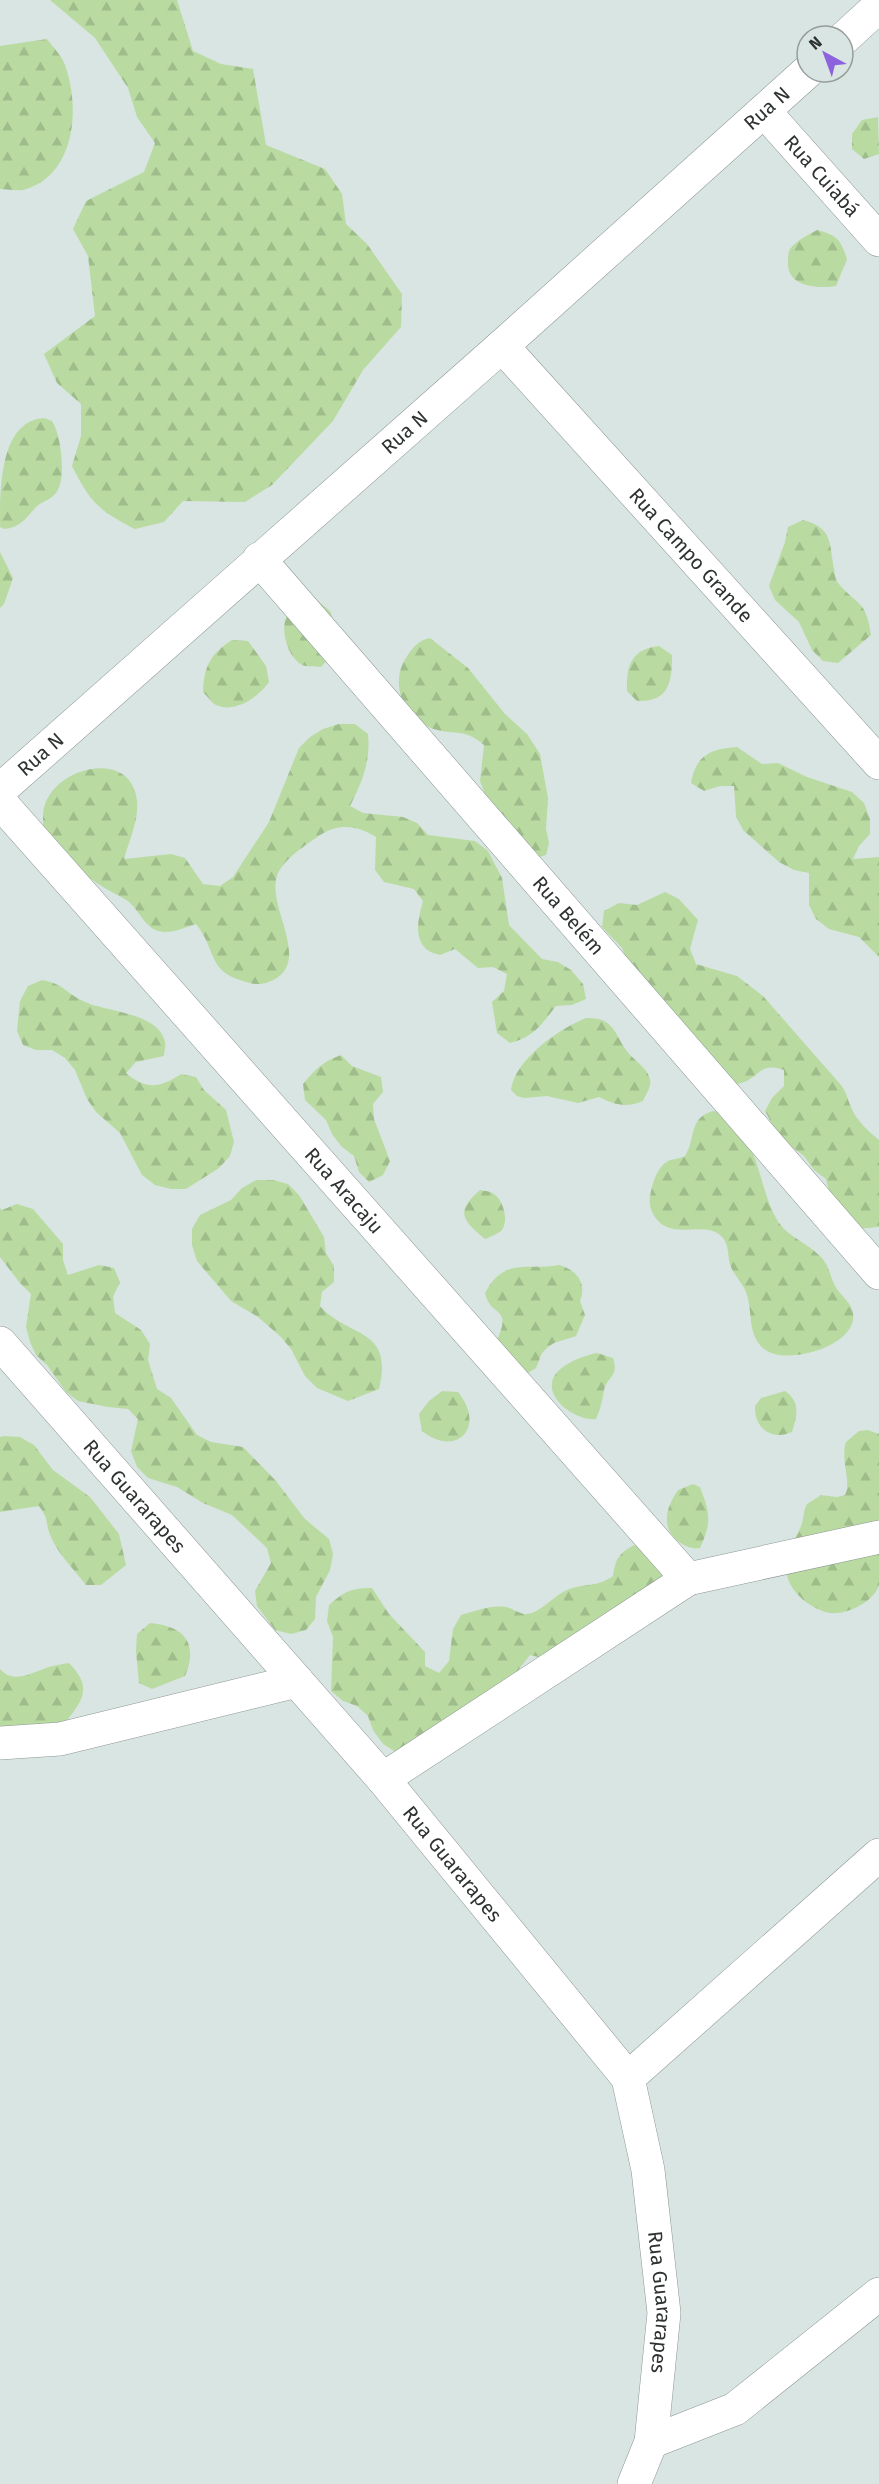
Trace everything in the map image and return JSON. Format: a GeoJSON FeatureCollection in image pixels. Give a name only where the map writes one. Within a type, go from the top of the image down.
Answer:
{"type":"FeatureCollection","features":[{"type":"Feature","properties":{"kind":"street"},"geometry":{"type":"LineString","coordinates":[[855,28],[879,6]]}},
{"type":"Feature","properties":{"kind":"street","name":"Rua N"},"geometry":{"type":"LineString","coordinates":[[0,790],[795,83]]}},
{"type":"Feature","properties":{"kind":"street","name":"Rua Cuiabá"},"geometry":{"type":"LineString","coordinates":[[765,111],[879,240]]}},
{"type":"Feature","properties":{"kind":"street","name":"Rua Campo Grande"},"geometry":{"type":"LineString","coordinates":[[502,346],[879,764]]}},
{"type":"Feature","properties":{"kind":"street","name":"Rua Belém"},"geometry":{"type":"LineString","coordinates":[[259,559],[879,1272]]}},
{"type":"Feature","properties":{"kind":"street","name":"Rua Aracaju"},"geometry":{"type":"LineString","coordinates":[[0,802],[688,1579]]}},
{"type":"Feature","properties":{"kind":"street","name":"Rua Guararapes"},"geometry":{"type":"LineString","coordinates":[[0,1343],[383,1779],[628,2078],[648,2170],[664,2313],[651,2442],[634,2484]]}},
{"type":"Feature","properties":{"kind":"street"},"geometry":{"type":"LineString","coordinates":[[383,1779],[688,1579],[879,1537]]}},
{"type":"Feature","properties":{"kind":"street"},"geometry":{"type":"LineString","coordinates":[[0,1743],[60,1739],[297,1681]]}},
{"type":"Feature","properties":{"kind":"street"},"geometry":{"type":"LineString","coordinates":[[628,2078],[879,1855]]}},
{"type":"Feature","properties":{"kind":"street"},"geometry":{"type":"LineString","coordinates":[[651,2442],[735,2409],[879,2294]]}},
{"type":"Feature","properties":{"kind":"green space"},"geometry":{"type":"Polygon","coordinates":[[[50,0],[177,0],[193,51],[221,64],[253,69],[266,145],[325,169],[342,194],[346,224],[367,244],[402,294],[401,327],[363,370],[333,421],[272,485],[245,502],[183,501],[164,522],[135,529],[112,517],[90,497],[72,466],[81,436],[81,404],[57,383],[44,354],[95,316],[88,256],[73,229],[86,201],[144,172],[155,143],[137,117],[128,88],[95,38],[50,0]]]}},
{"type":"Feature","properties":{"kind":"green space"},"geometry":{"type":"Polygon","coordinates":[[[47,39],[64,62],[70,82],[72,120],[70,139],[54,171],[40,182],[23,190],[0,189],[0,46],[47,39]]]}},
{"type":"Feature","properties":{"kind":"green space"},"geometry":{"type":"Polygon","coordinates":[[[878,117],[879,154],[864,159],[852,149],[852,134],[862,120],[878,117]]]}},
{"type":"Feature","properties":{"kind":"green space"},"geometry":{"type":"Polygon","coordinates":[[[817,230],[834,236],[845,253],[847,259],[836,286],[805,285],[798,282],[789,271],[790,249],[799,240],[817,230]]]}},
{"type":"Feature","properties":{"kind":"green space"},"geometry":{"type":"Polygon","coordinates":[[[44,418],[52,421],[58,436],[62,467],[59,486],[54,495],[37,506],[23,521],[14,527],[4,529],[0,527],[2,476],[11,443],[29,422],[44,418]]]}},
{"type":"Feature","properties":{"kind":"green space"},"geometry":{"type":"Polygon","coordinates":[[[803,520],[813,523],[825,532],[830,544],[837,581],[860,604],[869,623],[871,635],[838,663],[823,661],[812,650],[799,622],[775,600],[769,586],[788,527],[803,520]]]}},
{"type":"Feature","properties":{"kind":"green space"},"geometry":{"type":"Polygon","coordinates":[[[0,552],[13,578],[4,604],[0,608],[0,552]]]}},
{"type":"Feature","properties":{"kind":"green space"},"geometry":{"type":"Polygon","coordinates":[[[302,599],[318,601],[330,611],[336,627],[331,656],[321,667],[302,665],[291,654],[285,638],[287,614],[302,599]]]}},
{"type":"Feature","properties":{"kind":"green space"},"geometry":{"type":"Polygon","coordinates":[[[430,638],[468,668],[505,714],[527,734],[540,754],[548,798],[546,829],[549,843],[546,855],[537,858],[489,805],[480,781],[484,745],[470,736],[429,727],[420,722],[406,707],[399,687],[401,667],[413,648],[430,638]]]}},
{"type":"Feature","properties":{"kind":"green space"},"geometry":{"type":"Polygon","coordinates":[[[232,640],[248,641],[266,666],[269,682],[246,702],[224,707],[214,704],[203,692],[204,683],[207,668],[213,656],[232,640]]]}},
{"type":"Feature","properties":{"kind":"green space"},"geometry":{"type":"Polygon","coordinates":[[[659,646],[672,655],[669,682],[662,694],[656,698],[637,701],[627,691],[628,673],[632,660],[642,651],[659,646]]]}},
{"type":"Feature","properties":{"kind":"green space"},"geometry":{"type":"Polygon","coordinates":[[[339,724],[355,724],[368,734],[369,744],[365,771],[350,806],[363,813],[403,817],[417,823],[428,835],[475,841],[488,851],[502,878],[509,925],[542,959],[558,962],[571,970],[583,984],[586,999],[572,1005],[556,1006],[531,1034],[510,1043],[497,1033],[492,1002],[504,991],[507,974],[493,967],[478,968],[455,949],[440,955],[426,949],[419,939],[418,932],[423,901],[414,889],[384,882],[375,870],[376,837],[362,830],[341,827],[327,831],[284,864],[277,876],[275,889],[289,951],[288,964],[281,975],[266,983],[257,984],[223,972],[196,924],[169,932],[153,929],[133,905],[92,880],[55,849],[47,838],[43,815],[47,799],[58,785],[72,775],[89,769],[106,768],[120,773],[132,784],[137,801],[135,823],[124,859],[171,854],[185,858],[203,884],[220,886],[233,877],[269,822],[299,748],[323,729],[339,724]]]}},
{"type":"Feature","properties":{"kind":"green space"},"geometry":{"type":"Polygon","coordinates":[[[737,747],[762,764],[778,763],[807,777],[852,792],[864,803],[870,819],[870,834],[859,846],[853,859],[879,857],[879,957],[859,937],[829,929],[816,919],[809,905],[809,873],[794,870],[779,862],[743,830],[736,816],[734,786],[720,786],[704,791],[691,783],[696,766],[706,755],[737,747]]]}},
{"type":"Feature","properties":{"kind":"green space"},"geometry":{"type":"Polygon","coordinates":[[[665,892],[679,899],[698,920],[690,949],[696,964],[737,976],[763,996],[841,1085],[856,1116],[879,1140],[879,1227],[857,1229],[834,1211],[826,1179],[814,1170],[804,1156],[780,1138],[765,1111],[772,1098],[784,1086],[784,1070],[767,1068],[747,1081],[732,1085],[635,980],[622,948],[602,927],[604,911],[619,903],[637,905],[665,892]]]}},
{"type":"Feature","properties":{"kind":"green space"},"geometry":{"type":"Polygon","coordinates":[[[42,980],[55,984],[92,1005],[142,1019],[153,1024],[161,1032],[165,1044],[164,1056],[136,1062],[126,1073],[140,1082],[153,1085],[166,1082],[181,1074],[196,1077],[204,1090],[226,1110],[234,1142],[230,1156],[219,1168],[186,1189],[171,1189],[155,1185],[142,1175],[120,1133],[96,1112],[87,1099],[75,1070],[65,1058],[52,1050],[36,1050],[23,1045],[17,1031],[20,1001],[28,986],[42,980]]]}},
{"type":"Feature","properties":{"kind":"green space"},"geometry":{"type":"Polygon","coordinates":[[[586,1018],[602,1020],[612,1027],[629,1054],[646,1071],[650,1084],[643,1101],[626,1105],[615,1104],[599,1097],[578,1103],[547,1096],[524,1098],[517,1096],[511,1090],[514,1078],[529,1056],[551,1037],[586,1018]]]}},
{"type":"Feature","properties":{"kind":"green space"},"geometry":{"type":"Polygon","coordinates":[[[341,1055],[352,1066],[381,1077],[383,1092],[373,1104],[374,1119],[390,1161],[383,1175],[369,1182],[359,1172],[354,1156],[342,1147],[332,1134],[326,1120],[305,1100],[303,1084],[311,1074],[329,1060],[341,1055]]]}},
{"type":"Feature","properties":{"kind":"green space"},"geometry":{"type":"Polygon","coordinates":[[[713,1111],[721,1112],[752,1151],[770,1206],[779,1223],[821,1257],[835,1285],[851,1307],[853,1320],[848,1331],[837,1341],[822,1349],[790,1356],[775,1354],[764,1349],[755,1337],[747,1295],[731,1267],[726,1244],[722,1237],[706,1230],[669,1228],[660,1223],[652,1212],[650,1197],[658,1172],[668,1161],[685,1156],[696,1124],[705,1114],[713,1111]]]}},
{"type":"Feature","properties":{"kind":"green space"},"geometry":{"type":"Polygon","coordinates":[[[256,1180],[273,1180],[288,1184],[299,1195],[324,1237],[326,1253],[334,1266],[334,1282],[322,1292],[320,1306],[375,1344],[380,1355],[382,1369],[379,1389],[348,1401],[317,1388],[305,1376],[291,1349],[281,1337],[258,1317],[231,1301],[197,1261],[192,1245],[192,1229],[200,1215],[231,1200],[242,1188],[256,1180]]]}},
{"type":"Feature","properties":{"kind":"green space"},"geometry":{"type":"Polygon","coordinates":[[[480,1190],[491,1192],[497,1197],[505,1216],[502,1230],[485,1239],[464,1216],[467,1204],[480,1190]]]}},
{"type":"Feature","properties":{"kind":"green space"},"geometry":{"type":"Polygon","coordinates":[[[17,1204],[33,1209],[63,1244],[63,1260],[68,1275],[99,1265],[114,1268],[120,1282],[113,1297],[115,1313],[141,1330],[150,1344],[148,1360],[157,1389],[171,1398],[197,1435],[211,1442],[243,1447],[276,1481],[305,1519],[329,1539],[333,1554],[330,1570],[316,1597],[315,1619],[306,1630],[291,1634],[275,1630],[257,1606],[255,1591],[271,1563],[267,1548],[232,1515],[203,1503],[177,1487],[148,1478],[137,1467],[131,1451],[138,1419],[128,1409],[78,1401],[66,1392],[47,1365],[36,1355],[26,1327],[31,1294],[0,1257],[0,1208],[2,1210],[17,1204]]]}},
{"type":"Feature","properties":{"kind":"green space"},"geometry":{"type":"Polygon","coordinates":[[[559,1265],[571,1270],[579,1278],[582,1288],[580,1301],[585,1315],[576,1336],[548,1347],[542,1353],[536,1368],[523,1376],[497,1340],[503,1321],[502,1316],[491,1306],[485,1293],[500,1274],[509,1269],[559,1265]]]}},
{"type":"Feature","properties":{"kind":"green space"},"geometry":{"type":"Polygon","coordinates":[[[597,1353],[613,1358],[615,1369],[604,1390],[596,1419],[589,1419],[572,1413],[558,1402],[552,1387],[553,1379],[560,1369],[597,1353]]]}},
{"type":"Feature","properties":{"kind":"green space"},"geometry":{"type":"Polygon","coordinates":[[[442,1391],[458,1392],[466,1405],[469,1417],[468,1427],[464,1435],[456,1440],[434,1439],[422,1431],[419,1414],[429,1401],[442,1391]]]}},
{"type":"Feature","properties":{"kind":"green space"},"geometry":{"type":"Polygon","coordinates":[[[785,1391],[796,1405],[792,1432],[771,1434],[765,1431],[757,1421],[755,1406],[761,1398],[785,1391]]]}},
{"type":"Feature","properties":{"kind":"green space"},"geometry":{"type":"Polygon","coordinates":[[[868,1430],[879,1434],[879,1585],[872,1597],[852,1610],[830,1613],[809,1604],[792,1587],[787,1574],[787,1559],[801,1526],[807,1504],[821,1495],[837,1497],[845,1495],[847,1490],[844,1456],[846,1442],[859,1431],[868,1430]]]}},
{"type":"Feature","properties":{"kind":"green space"},"geometry":{"type":"Polygon","coordinates":[[[0,1437],[20,1437],[34,1445],[53,1470],[90,1497],[119,1534],[126,1565],[101,1585],[86,1585],[65,1560],[52,1539],[46,1517],[39,1506],[0,1512],[0,1437]]]}},
{"type":"Feature","properties":{"kind":"green space"},"geometry":{"type":"Polygon","coordinates":[[[693,1484],[700,1487],[708,1511],[708,1524],[700,1548],[689,1547],[678,1541],[670,1532],[667,1521],[668,1509],[678,1490],[693,1484]]]}},
{"type":"Feature","properties":{"kind":"green space"},"geometry":{"type":"Polygon","coordinates":[[[640,1542],[674,1574],[546,1659],[530,1655],[501,1692],[396,1752],[383,1744],[373,1730],[368,1716],[357,1706],[343,1701],[331,1691],[333,1637],[327,1621],[329,1605],[349,1591],[372,1588],[389,1614],[425,1652],[425,1666],[439,1673],[449,1661],[453,1629],[461,1615],[494,1607],[506,1607],[524,1614],[535,1612],[565,1591],[600,1583],[613,1576],[620,1555],[640,1542]]]}},
{"type":"Feature","properties":{"kind":"green space"},"geometry":{"type":"Polygon","coordinates":[[[150,1623],[180,1632],[186,1638],[190,1654],[185,1676],[152,1689],[139,1683],[136,1651],[137,1634],[150,1623]]]}},
{"type":"Feature","properties":{"kind":"green space"},"geometry":{"type":"Polygon","coordinates":[[[69,1663],[77,1672],[83,1688],[80,1702],[63,1725],[0,1730],[0,1669],[5,1674],[17,1677],[69,1663]]]}}]}
